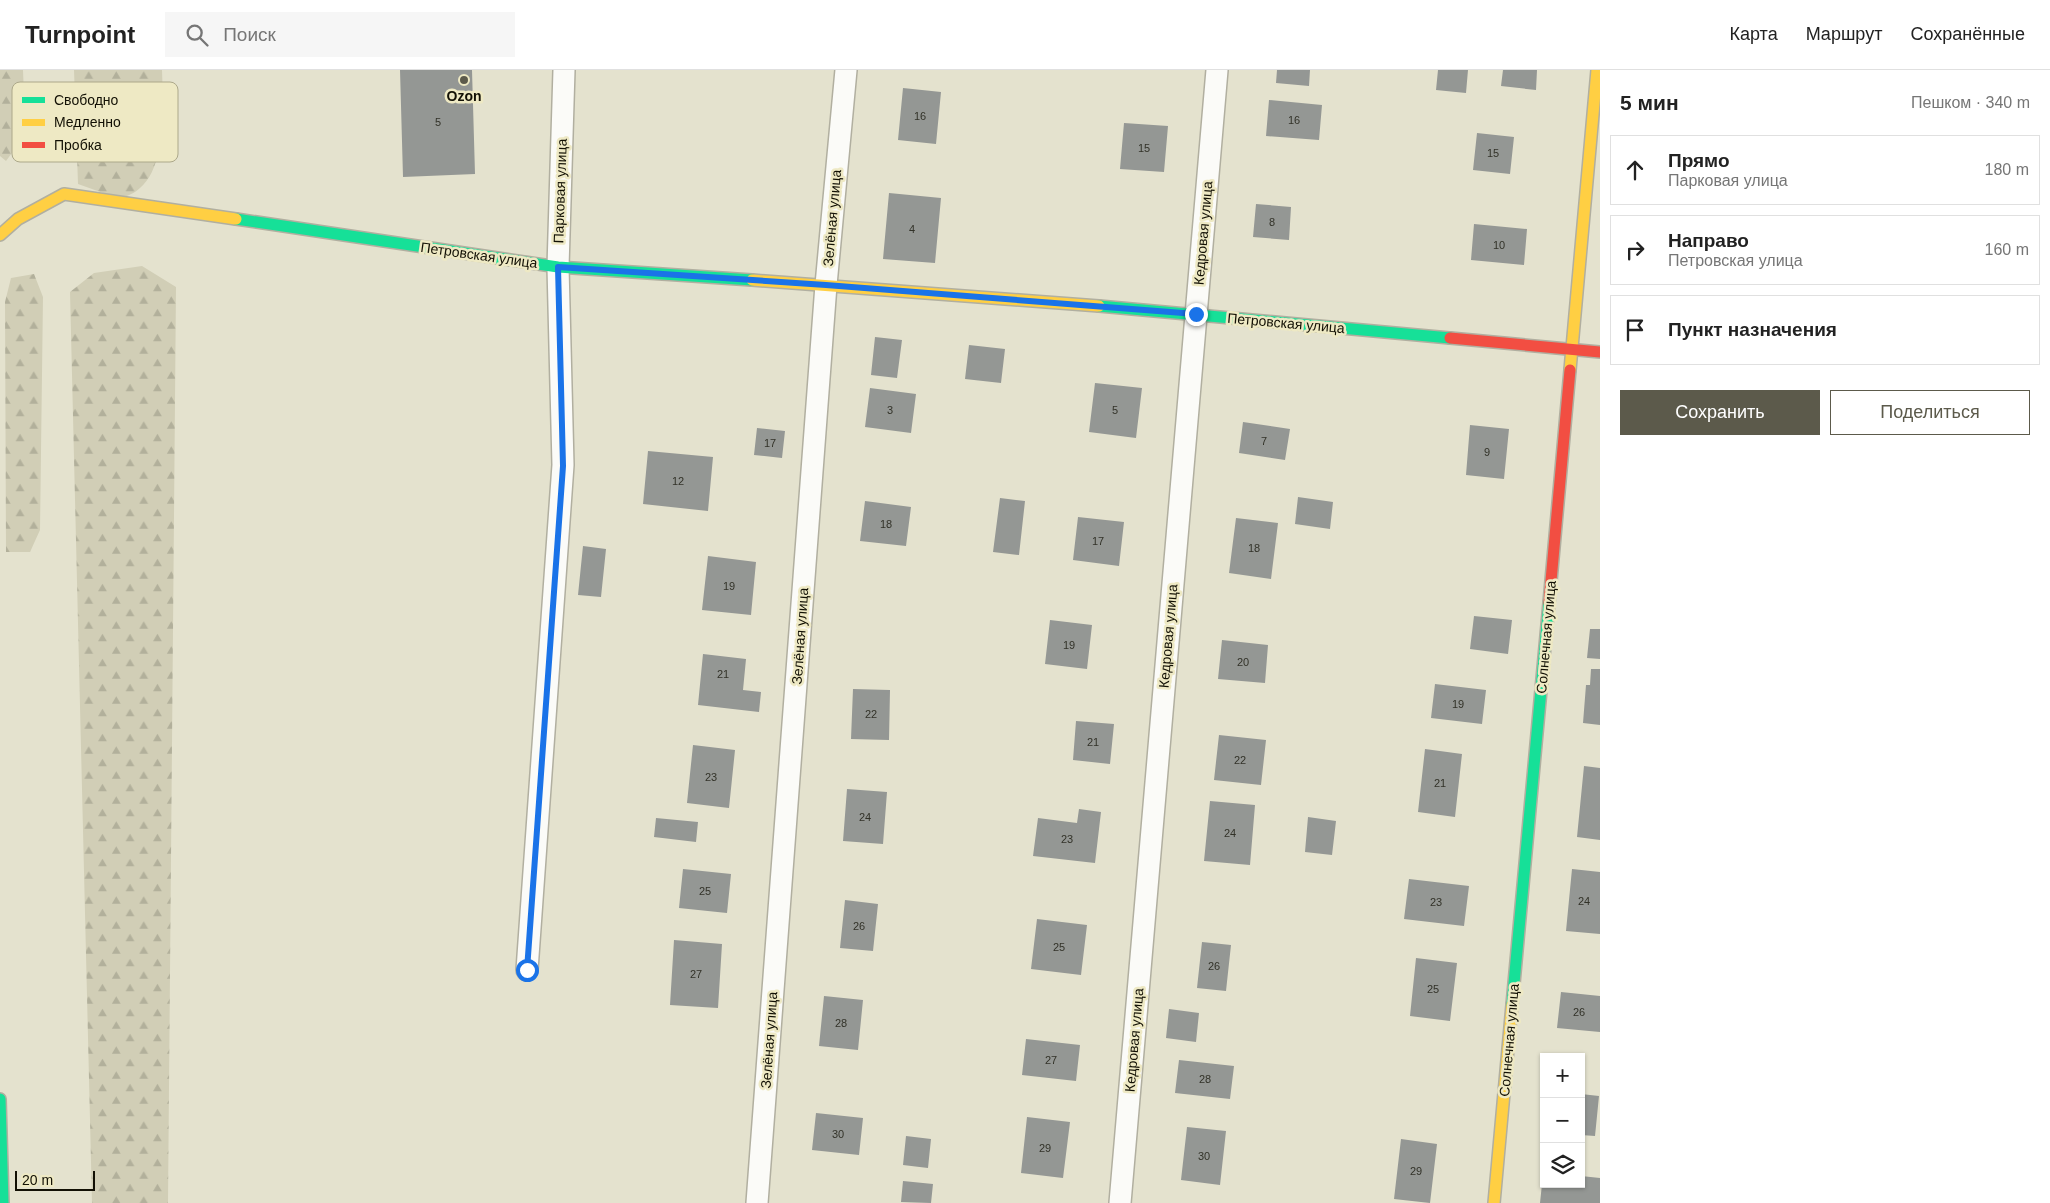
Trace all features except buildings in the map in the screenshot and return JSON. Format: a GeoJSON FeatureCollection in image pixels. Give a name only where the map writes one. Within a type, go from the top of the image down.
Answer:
{"type":"FeatureCollection","features":[{"type":"Feature","properties":{"kind":"street","name":"Парковая улица"},"geometry":{"type":"LineString","coordinates":[[527,970],[563,466],[558,267],[564,70]]}},
{"type":"Feature","properties":{"kind":"street","name":"Зелёная улица"},"geometry":{"type":"LineString","coordinates":[[757,1203],[826,285],[846,70]]}},
{"type":"Feature","properties":{"kind":"street","name":"Кедровая улица"},"geometry":{"type":"LineString","coordinates":[[1120,1203],[1218,70]]}},
{"type":"Feature","properties":{"kind":"street","name":"Солнечная улица"},"geometry":{"type":"LineString","coordinates":[[1494,1203],[1596,70]]}},
{"type":"Feature","properties":{"kind":"street","name":"Петровская улица"},"geometry":{"type":"LineString","coordinates":[[0,235],[18,219],[64,194],[558,267],[826,285],[1196,314],[1600,352]]}},
{"type":"Feature","properties":{"kind":"street"},"geometry":{"type":"LineString","coordinates":[[0,1099],[3,1203]]}},
{"type":"Feature","properties":{"kind":"green space"},"geometry":{"type":"Polygon","coordinates":[[[0,70],[23,70],[23,82],[12,82],[12,153],[6,161],[0,156],[0,70]]]}},
{"type":"Feature","properties":{"kind":"green space"},"geometry":{"type":"Polygon","coordinates":[[[74,70],[162,70],[162,82],[74,82],[74,70]]]}},
{"type":"Feature","properties":{"kind":"green space"},"geometry":{"type":"Polygon","coordinates":[[[77,162],[156,162],[149,178],[140,188],[120,199],[78,184],[77,162]]]}},
{"type":"Feature","properties":{"kind":"green space"},"geometry":{"type":"Polygon","coordinates":[[[142,266],[176,287],[168,1203],[92,1203],[70,292],[94,273],[142,266]]]}},
{"type":"Feature","properties":{"kind":"green space"},"geometry":{"type":"Polygon","coordinates":[[[34,274],[43,297],[40,530],[30,552],[6,552],[5,302],[11,278],[34,274]]]}},
{"type":"Feature","properties":{"kind":"traffic: fast"},"geometry":{"type":"LineString","coordinates":[[236,219],[558,267],[752,280]]}},
{"type":"Feature","properties":{"kind":"traffic: fast"},"geometry":{"type":"LineString","coordinates":[[1099,306],[1450,338]]}},
{"type":"Feature","properties":{"kind":"traffic: fast"},"geometry":{"type":"LineString","coordinates":[[1512,1005],[1549,603]]}},
{"type":"Feature","properties":{"kind":"traffic: fast"},"geometry":{"type":"LineString","coordinates":[[0,1099],[3,1203]]}},
{"type":"Feature","properties":{"kind":"traffic: slow"},"geometry":{"type":"LineString","coordinates":[[1570,370],[1597,70]]}},
{"type":"Feature","properties":{"kind":"traffic: slow"},"geometry":{"type":"LineString","coordinates":[[0,235],[18,219],[64,194],[236,219]]}},
{"type":"Feature","properties":{"kind":"traffic: slow"},"geometry":{"type":"LineString","coordinates":[[752,280],[1099,306]]}},
{"type":"Feature","properties":{"kind":"traffic: slow"},"geometry":{"type":"LineString","coordinates":[[1494,1203],[1512,1005]]}},
{"type":"Feature","properties":{"kind":"traffic: jam"},"geometry":{"type":"LineString","coordinates":[[1450,338],[1600,352]]}},
{"type":"Feature","properties":{"kind":"traffic: jam"},"geometry":{"type":"LineString","coordinates":[[1549,603],[1570,370]]}},
{"type":"Feature","properties":{"kind":"place","name":"Ozon"},"geometry":{"type":"Point","coordinates":[464,80]}},
{"type":"Feature","properties":{"kind":"route"},"geometry":{"type":"LineString","coordinates":[[527,970],[563,466],[558,267],[826,285],[1196,314]]}}]}
